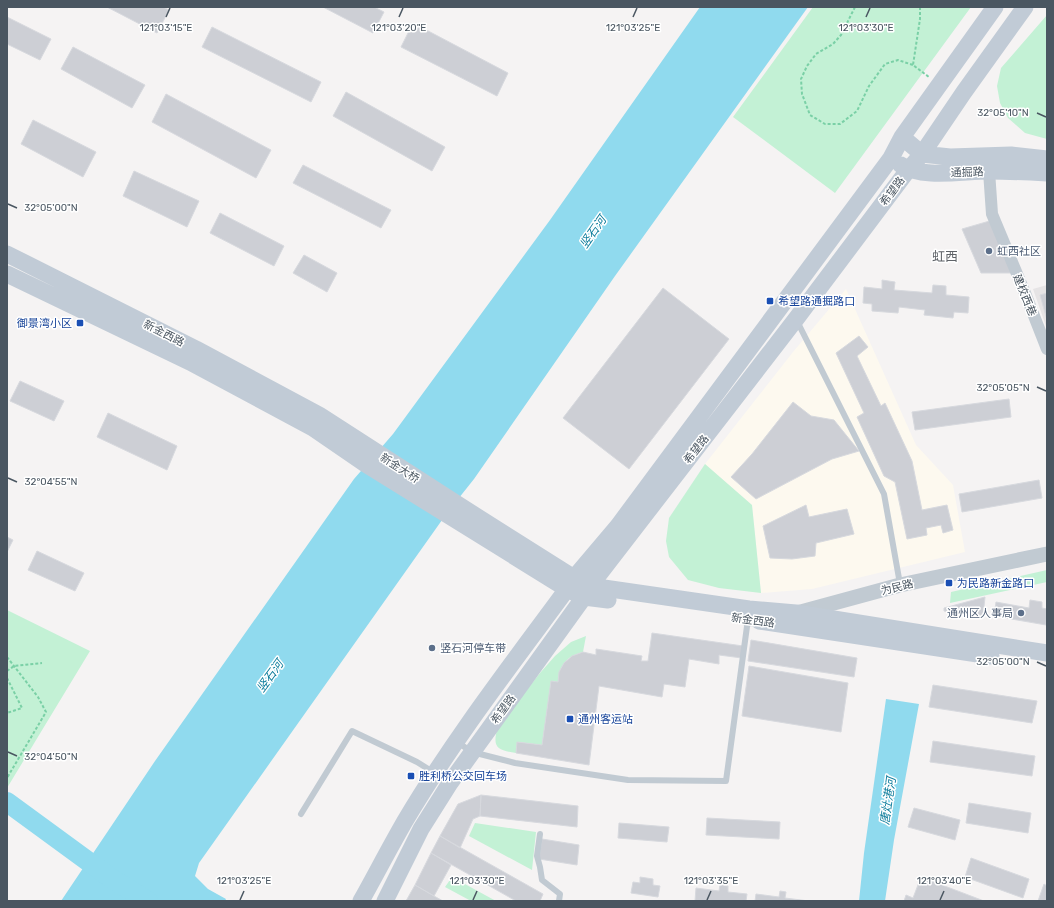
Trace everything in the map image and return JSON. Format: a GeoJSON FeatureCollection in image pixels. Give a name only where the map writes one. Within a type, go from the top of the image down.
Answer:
{"type":"FeatureCollection","features":[{"type":"Feature","properties":{"kind":"main road","name":"希望路"},"geometry":{"type":"LineString","coordinates":[[385,901],[421,830],[456,742],[482,704],[571,584],[618,526],[891,158],[902,138],[995,7]]}},
{"type":"Feature","properties":{"kind":"main road","name":"希望路"},"geometry":{"type":"LineString","coordinates":[[361,901],[405,821],[442,778],[472,752],[587,592],[796,320],[908,170],[922,154],[1025,7]]}},
{"type":"Feature","properties":{"kind":"main road"},"geometry":{"type":"LineString","coordinates":[[902,138],[922,154]]}},
{"type":"Feature","properties":{"kind":"main road","name":"通掘路"},"geometry":{"type":"LineString","coordinates":[[922,154],[950,156],[1011,155],[1047,159]]}},
{"type":"Feature","properties":{"kind":"main road","name":"通掘路"},"geometry":{"type":"LineString","coordinates":[[891,158],[908,170],[933,173],[988,171],[1047,173]]}},
{"type":"Feature","properties":{"kind":"main road","name":"新金西路"},"geometry":{"type":"LineString","coordinates":[[7,254],[196,349],[316,421]]}},
{"type":"Feature","properties":{"kind":"main road","name":"新金西路"},"geometry":{"type":"LineString","coordinates":[[7,274],[316,421]]}},
{"type":"Feature","properties":{"kind":"main road","name":"新金大桥"},"geometry":{"type":"LineString","coordinates":[[316,421],[478,526]]}},
{"type":"Feature","properties":{"kind":"main road","name":"新金西路"},"geometry":{"type":"LineString","coordinates":[[478,526],[571,584],[587,592],[748,614],[1047,665]]}},
{"type":"Feature","properties":{"kind":"main road","name":"新金西路"},"geometry":{"type":"LineString","coordinates":[[748,614],[796,613],[1047,654]]}},
{"type":"Feature","properties":{"kind":"street","name":"建校西巷"},"geometry":{"type":"LineString","coordinates":[[988,171],[992,214],[1047,349]]}},
{"type":"Feature","properties":{"kind":"street","name":"为民路"},"geometry":{"type":"LineString","coordinates":[[796,613],[900,586],[1047,554]]}},
{"type":"Feature","properties":{"kind":"lane"},"geometry":{"type":"LineString","coordinates":[[796,320],[884,494],[900,586]]}},
{"type":"Feature","properties":{"kind":"lane"},"geometry":{"type":"LineString","coordinates":[[456,742],[472,752],[515,763],[628,780],[726,781],[748,614]]}},
{"type":"Feature","properties":{"kind":"lane"},"geometry":{"type":"LineString","coordinates":[[301,814],[352,731],[417,762],[442,778]]}},
{"type":"Feature","properties":{"kind":"lane"},"geometry":{"type":"LineString","coordinates":[[540,834],[537,856],[542,880],[560,894],[559,901]]}},
{"type":"Feature","properties":{"kind":"path"},"geometry":{"type":"LineString","coordinates":[[855,7],[841,35],[833,44],[816,54],[807,66],[802,79],[802,94],[810,115],[825,124],[840,124],[857,111],[869,86],[885,64],[898,60],[913,65],[939,85]]}},
{"type":"Feature","properties":{"kind":"path"},"geometry":{"type":"LineString","coordinates":[[913,65],[920,19],[920,7]]}},
{"type":"Feature","properties":{"kind":"path"},"geometry":{"type":"LineString","coordinates":[[7,657],[38,696],[46,712],[8,777]]}},
{"type":"Feature","properties":{"kind":"path"},"geometry":{"type":"LineString","coordinates":[[7,671],[14,666],[42,663]]}},
{"type":"Feature","properties":{"kind":"path"},"geometry":{"type":"LineString","coordinates":[[7,678],[22,708],[7,713]]}},
{"type":"Feature","properties":{"kind":"shaded area"},"geometry":{"type":"Polygon","coordinates":[[[1047,285],[1047,329],[1033,289],[1047,285]]]}},
{"type":"Feature","properties":{"kind":"shaded area"},"geometry":{"type":"Polygon","coordinates":[[[846,289],[916,445],[953,485],[965,552],[812,589],[761,593],[752,505],[705,464],[793,352],[846,289]]]}},
{"type":"Feature","properties":{"kind":"green space"},"geometry":{"type":"Polygon","coordinates":[[[813,7],[971,7],[835,193],[733,117],[813,7]]]}},
{"type":"Feature","properties":{"kind":"green space"},"geometry":{"type":"Polygon","coordinates":[[[1047,15],[1047,139],[1025,133],[1008,118],[1000,103],[997,86],[1001,68],[1047,15]]]}},
{"type":"Feature","properties":{"kind":"green space"},"geometry":{"type":"Polygon","coordinates":[[[705,464],[752,505],[761,593],[719,588],[688,580],[669,557],[666,541],[669,518],[705,464]]]}},
{"type":"Feature","properties":{"kind":"green space"},"geometry":{"type":"Polygon","coordinates":[[[1047,570],[1047,582],[950,603],[951,592],[1047,570]]]}},
{"type":"Feature","properties":{"kind":"green space"},"geometry":{"type":"Polygon","coordinates":[[[7,610],[90,651],[7,788],[7,610]]]}},
{"type":"Feature","properties":{"kind":"green space"},"geometry":{"type":"Polygon","coordinates":[[[586,636],[583,652],[568,659],[563,666],[558,682],[551,682],[542,745],[518,742],[516,753],[500,749],[497,746],[495,739],[498,726],[555,656],[571,642],[586,636]]]}},
{"type":"Feature","properties":{"kind":"green space"},"geometry":{"type":"Polygon","coordinates":[[[475,823],[536,832],[532,870],[469,836],[475,823]]]}},
{"type":"Feature","properties":{"kind":"green space"},"geometry":{"type":"Polygon","coordinates":[[[452,877],[496,901],[471,901],[445,887],[452,877]]]}},
{"type":"Feature","properties":{"kind":"water","name":"竖石河"},"geometry":{"type":"Polygon","coordinates":[[[700,7],[808,7],[615,276],[474,479],[447,513],[199,863],[195,876],[208,889],[226,899],[225,901],[61,901],[155,761],[354,479],[393,434],[550,220],[700,7]]]}},
{"type":"Feature","properties":{"kind":"water","name":"唐灶港河"},"geometry":{"type":"Polygon","coordinates":[[[886,699],[919,704],[894,840],[885,901],[859,901],[864,853],[886,699]]]}},
{"type":"Feature","properties":{"kind":"building"},"geometry":{"type":"Polygon","coordinates":[[[107,7],[163,7],[169,10],[157,33],[107,7]]]}},
{"type":"Feature","properties":{"kind":"building"},"geometry":{"type":"Polygon","coordinates":[[[323,7],[374,7],[384,12],[373,33],[323,7]]]}},
{"type":"Feature","properties":{"kind":"building"},"geometry":{"type":"Polygon","coordinates":[[[7,17],[51,39],[40,60],[7,44],[7,17]]]}},
{"type":"Feature","properties":{"kind":"building"},"geometry":{"type":"Polygon","coordinates":[[[413,23],[508,73],[497,96],[401,47],[413,23]]]}},
{"type":"Feature","properties":{"kind":"building"},"geometry":{"type":"Polygon","coordinates":[[[212,27],[321,82],[311,102],[202,47],[212,27]]]}},
{"type":"Feature","properties":{"kind":"building"},"geometry":{"type":"Polygon","coordinates":[[[73,47],[145,85],[132,108],[61,69],[73,47]]]}},
{"type":"Feature","properties":{"kind":"building"},"geometry":{"type":"Polygon","coordinates":[[[346,92],[445,147],[432,171],[333,116],[346,92]]]}},
{"type":"Feature","properties":{"kind":"building"},"geometry":{"type":"Polygon","coordinates":[[[166,94],[271,150],[256,178],[152,122],[166,94]]]}},
{"type":"Feature","properties":{"kind":"building"},"geometry":{"type":"Polygon","coordinates":[[[33,120],[96,152],[83,177],[21,144],[33,120]]]}},
{"type":"Feature","properties":{"kind":"building"},"geometry":{"type":"Polygon","coordinates":[[[303,165],[391,210],[381,228],[293,183],[303,165]]]}},
{"type":"Feature","properties":{"kind":"building"},"geometry":{"type":"Polygon","coordinates":[[[134,171],[199,201],[187,227],[123,196],[134,171]]]}},
{"type":"Feature","properties":{"kind":"building"},"geometry":{"type":"Polygon","coordinates":[[[220,213],[284,246],[274,266],[210,233],[220,213]]]}},
{"type":"Feature","properties":{"kind":"building","name":"虹西社区"},"geometry":{"type":"Polygon","coordinates":[[[993,220],[1015,273],[981,273],[962,229],[993,220]]]}},
{"type":"Feature","properties":{"kind":"building"},"geometry":{"type":"Polygon","coordinates":[[[304,255],[337,273],[327,292],[293,273],[304,255]]]}},
{"type":"Feature","properties":{"kind":"building"},"geometry":{"type":"Polygon","coordinates":[[[882,280],[895,282],[894,290],[932,293],[933,285],[946,286],[946,295],[969,297],[968,313],[954,312],[953,318],[924,315],[925,310],[899,307],[898,313],[872,311],[872,304],[863,303],[864,287],[882,289],[882,280]]]}},
{"type":"Feature","properties":{"kind":"building"},"geometry":{"type":"Polygon","coordinates":[[[663,288],[729,339],[629,469],[563,418],[663,288]]]}},
{"type":"Feature","properties":{"kind":"building"},"geometry":{"type":"Polygon","coordinates":[[[1047,293],[1047,320],[1040,295],[1047,293]]]}},
{"type":"Feature","properties":{"kind":"building"},"geometry":{"type":"Polygon","coordinates":[[[859,336],[868,347],[857,356],[881,406],[885,403],[912,461],[922,510],[947,505],[953,530],[943,533],[941,525],[926,528],[927,535],[907,539],[895,482],[884,476],[857,417],[864,413],[836,353],[859,336]]]}},
{"type":"Feature","properties":{"kind":"building"},"geometry":{"type":"Polygon","coordinates":[[[20,381],[64,401],[54,421],[10,401],[20,381]]]}},
{"type":"Feature","properties":{"kind":"building"},"geometry":{"type":"Polygon","coordinates":[[[1009,399],[1011,417],[915,430],[912,412],[1009,399]]]}},
{"type":"Feature","properties":{"kind":"building"},"geometry":{"type":"Polygon","coordinates":[[[793,402],[811,416],[834,420],[859,451],[832,459],[756,499],[731,477],[752,454],[793,402]]]}},
{"type":"Feature","properties":{"kind":"building"},"geometry":{"type":"Polygon","coordinates":[[[108,413],[177,446],[167,470],[97,437],[108,413]]]}},
{"type":"Feature","properties":{"kind":"building"},"geometry":{"type":"Polygon","coordinates":[[[1039,480],[1042,498],[962,512],[959,494],[1039,480]]]}},
{"type":"Feature","properties":{"kind":"building"},"geometry":{"type":"Polygon","coordinates":[[[806,505],[809,517],[847,509],[854,534],[816,543],[815,556],[792,559],[770,558],[763,526],[806,505]]]}},
{"type":"Feature","properties":{"kind":"building"},"geometry":{"type":"Polygon","coordinates":[[[7,537],[13,540],[7,552],[7,537]]]}},
{"type":"Feature","properties":{"kind":"building"},"geometry":{"type":"Polygon","coordinates":[[[37,551],[84,573],[75,591],[28,570],[37,551]]]}},
{"type":"Feature","properties":{"kind":"building"},"geometry":{"type":"Polygon","coordinates":[[[985,597],[983,616],[944,611],[944,608],[985,597]]]}},
{"type":"Feature","properties":{"kind":"building","name":"通州区人事局"},"geometry":{"type":"Polygon","coordinates":[[[1030,600],[1042,602],[1042,608],[1047,609],[1046,625],[994,616],[996,602],[1029,608],[1030,600]]]}},
{"type":"Feature","properties":{"kind":"building","name":"通州客运站"},"geometry":{"type":"Polygon","coordinates":[[[652,633],[743,646],[742,658],[719,655],[719,664],[689,659],[685,687],[664,684],[662,697],[599,686],[589,765],[516,753],[517,742],[542,745],[551,681],[558,682],[559,672],[564,663],[572,656],[583,652],[596,655],[596,649],[642,656],[641,661],[648,661],[652,633]]]}},
{"type":"Feature","properties":{"kind":"building"},"geometry":{"type":"Polygon","coordinates":[[[751,640],[857,658],[854,677],[748,661],[751,640]]]}},
{"type":"Feature","properties":{"kind":"building"},"geometry":{"type":"Polygon","coordinates":[[[749,666],[848,683],[841,732],[742,716],[749,666]]]}},
{"type":"Feature","properties":{"kind":"building"},"geometry":{"type":"Polygon","coordinates":[[[933,685],[1037,701],[1032,723],[929,707],[933,685]]]}},
{"type":"Feature","properties":{"kind":"building"},"geometry":{"type":"Polygon","coordinates":[[[933,741],[1035,756],[1032,776],[930,762],[933,741]]]}},
{"type":"Feature","properties":{"kind":"building"},"geometry":{"type":"Polygon","coordinates":[[[481,795],[578,806],[577,827],[480,816],[481,795]]]}},
{"type":"Feature","properties":{"kind":"building"},"geometry":{"type":"Polygon","coordinates":[[[481,795],[480,816],[473,819],[460,848],[440,836],[458,804],[481,795]]]}},
{"type":"Feature","properties":{"kind":"building"},"geometry":{"type":"Polygon","coordinates":[[[969,803],[1031,813],[1028,833],[966,823],[969,803]]]}},
{"type":"Feature","properties":{"kind":"building"},"geometry":{"type":"Polygon","coordinates":[[[914,808],[960,820],[955,840],[908,827],[914,808]]]}},
{"type":"Feature","properties":{"kind":"building"},"geometry":{"type":"Polygon","coordinates":[[[707,818],[780,822],[779,839],[706,835],[707,818]]]}},
{"type":"Feature","properties":{"kind":"building"},"geometry":{"type":"Polygon","coordinates":[[[619,823],[669,827],[667,842],[618,838],[619,823]]]}},
{"type":"Feature","properties":{"kind":"building"},"geometry":{"type":"Polygon","coordinates":[[[440,836],[543,894],[540,901],[516,901],[431,853],[440,836]]]}},
{"type":"Feature","properties":{"kind":"building"},"geometry":{"type":"Polygon","coordinates":[[[542,839],[579,845],[577,865],[539,859],[542,839]]]}},
{"type":"Feature","properties":{"kind":"building"},"geometry":{"type":"Polygon","coordinates":[[[431,853],[451,865],[434,896],[415,885],[431,853]]]}},
{"type":"Feature","properties":{"kind":"building"},"geometry":{"type":"Polygon","coordinates":[[[971,858],[1029,879],[1023,898],[965,877],[971,858]]]}},
{"type":"Feature","properties":{"kind":"building"},"geometry":{"type":"Polygon","coordinates":[[[640,877],[653,879],[653,885],[660,886],[658,897],[631,893],[633,882],[640,883],[640,877]]]}},
{"type":"Feature","properties":{"kind":"building"},"geometry":{"type":"Polygon","coordinates":[[[921,877],[984,901],[904,901],[906,895],[913,898],[921,877]]]}},
{"type":"Feature","properties":{"kind":"building"},"geometry":{"type":"Polygon","coordinates":[[[1044,884],[1047,886],[1047,901],[1038,901],[1044,884]]]}},
{"type":"Feature","properties":{"kind":"building"},"geometry":{"type":"Polygon","coordinates":[[[415,885],[434,896],[443,901],[406,901],[415,885]]]}},
{"type":"Feature","properties":{"kind":"building"},"geometry":{"type":"Polygon","coordinates":[[[720,885],[728,886],[728,892],[747,894],[746,901],[695,901],[696,888],[719,891],[720,885]]]}},
{"type":"Feature","properties":{"kind":"building"},"geometry":{"type":"Polygon","coordinates":[[[780,891],[786,892],[785,898],[809,901],[755,901],[756,894],[779,897],[780,891]]]}},
{"type":"Feature","properties":{"kind":"waterway"},"geometry":{"type":"LineString","coordinates":[[7,802],[115,881],[148,901]]}},
{"type":"Feature","properties":{"kind":"place","name":"虹西社区"},"geometry":{"type":"Point","coordinates":[989,251]}},
{"type":"Feature","properties":{"kind":"place","name":"希望路通掘路口"},"geometry":{"type":"Point","coordinates":[770,301]}},
{"type":"Feature","properties":{"kind":"place","name":"御景湾小区"},"geometry":{"type":"Point","coordinates":[80,323]}},
{"type":"Feature","properties":{"kind":"place","name":"为民路新金路口"},"geometry":{"type":"Point","coordinates":[949,583]}},
{"type":"Feature","properties":{"kind":"place","name":"通州区人事局"},"geometry":{"type":"Point","coordinates":[1021,613]}},
{"type":"Feature","properties":{"kind":"place","name":"竖石河停车带"},"geometry":{"type":"Point","coordinates":[432,648]}},
{"type":"Feature","properties":{"kind":"place","name":"通州客运站"},"geometry":{"type":"Point","coordinates":[570,719]}},
{"type":"Feature","properties":{"kind":"place","name":"胜利桥公交回车场"},"geometry":{"type":"Point","coordinates":[411,776]}},
{"type":"Feature","properties":{"kind":"district","name":"虹西"},"geometry":{"type":"Point","coordinates":[945,256]}}]}
